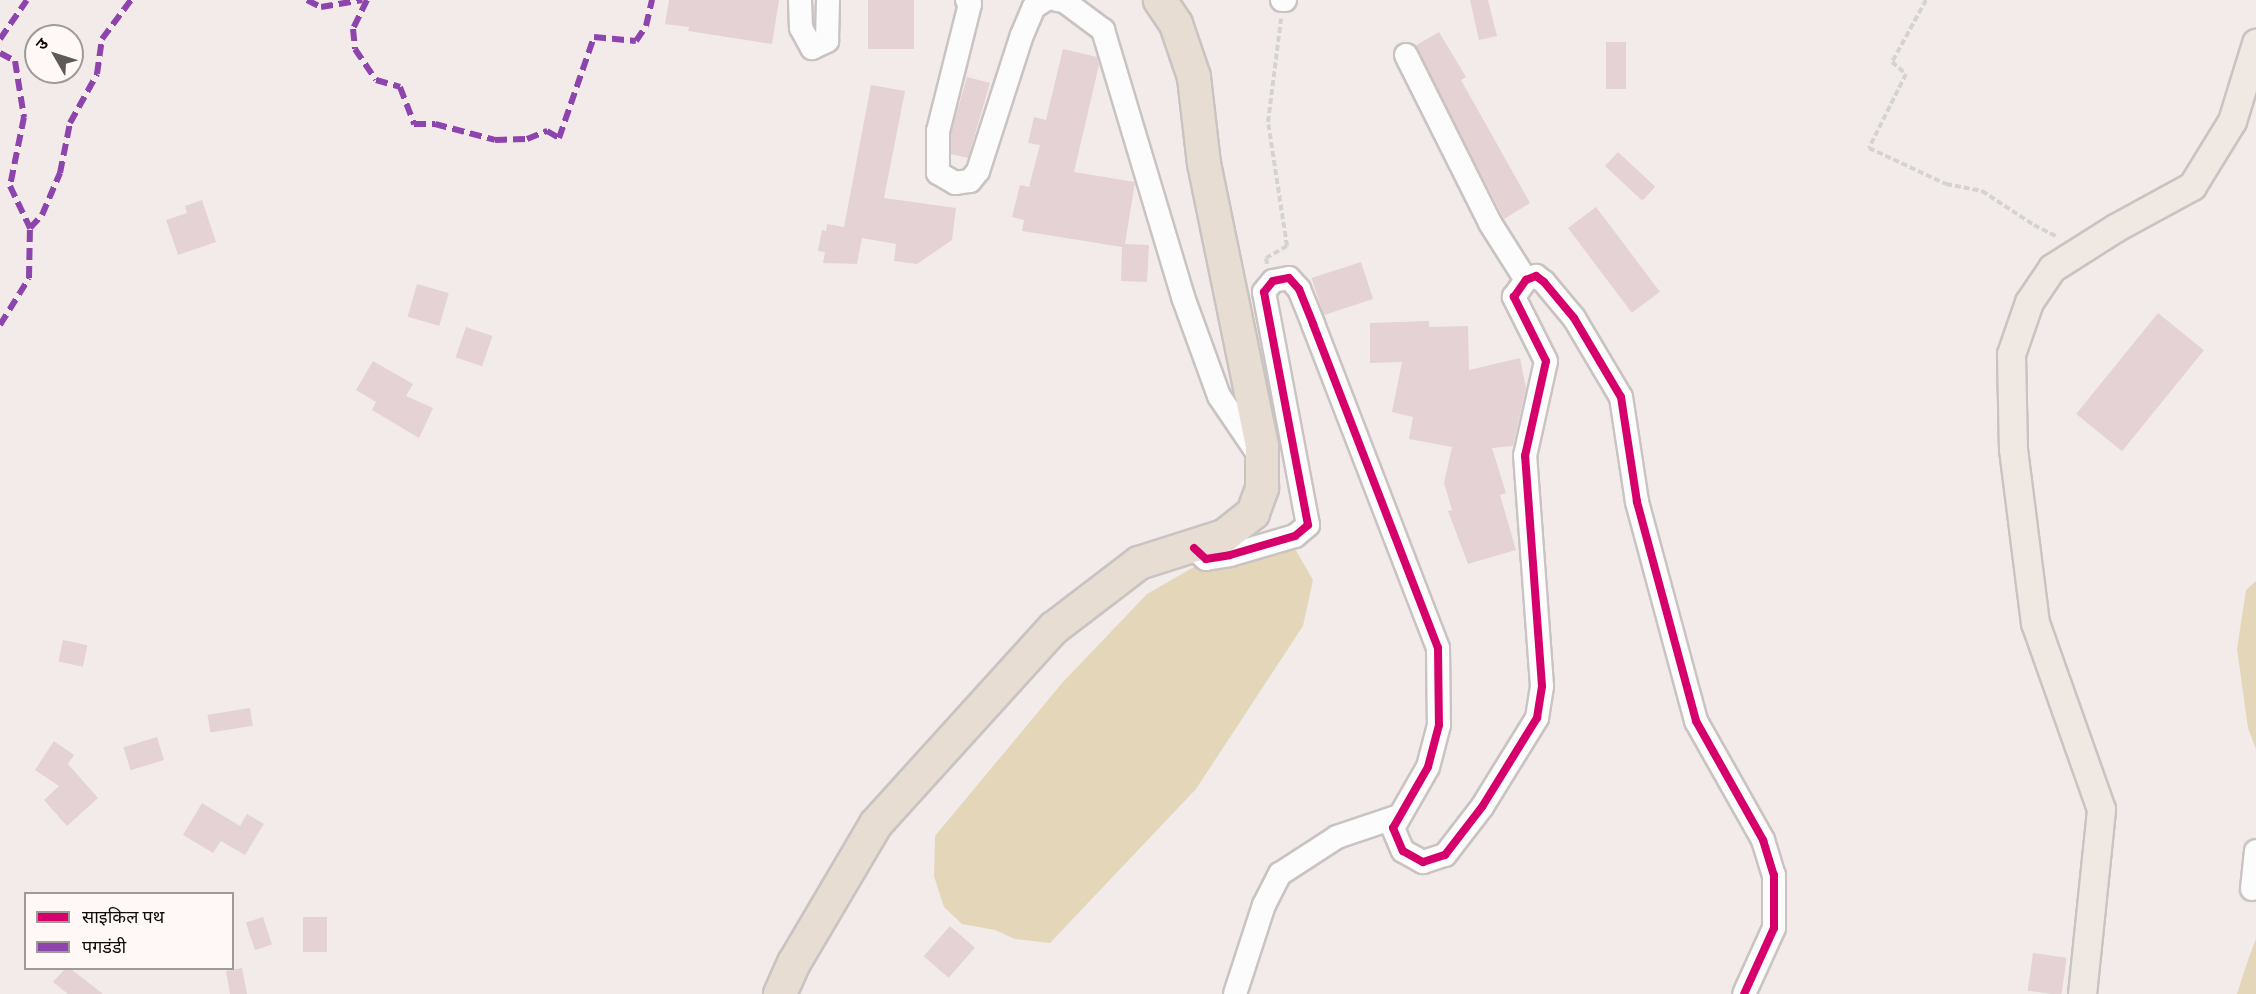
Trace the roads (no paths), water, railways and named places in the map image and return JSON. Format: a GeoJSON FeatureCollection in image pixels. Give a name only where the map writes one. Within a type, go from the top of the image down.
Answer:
{"type":"FeatureCollection","features":[{"type":"Feature","properties":{"kind":"highway"},"geometry":{"type":"LineString","coordinates":[[780,994],[794,963],[876,824],[1054,628],[1139,563],[1194,548],[1224,536],[1253,513],[1262,488],[1262,458],[1204,164],[1194,77],[1176,24],[1160,0]]}},
{"type":"Feature","properties":{"kind":"main road"},"geometry":{"type":"LineString","coordinates":[[2082,994],[2102,809],[2035,623],[2013,450],[2011,354],[2029,302],[2052,268],[2192,186],[2232,121],[2256,43]]}},
{"type":"Feature","properties":{"kind":"street"},"geometry":{"type":"LineString","coordinates":[[800,0],[801,28],[812,48],[827,41],[828,0]]}},
{"type":"Feature","properties":{"kind":"street"},"geometry":{"type":"LineString","coordinates":[[967,0],[970,4],[938,131],[938,173],[955,183],[970,181],[978,171],[1022,35],[1034,7],[1045,0]]}},
{"type":"Feature","properties":{"kind":"street"},"geometry":{"type":"LineString","coordinates":[[1057,0],[1064,1],[1102,30],[1183,297],[1219,396],[1262,458]]}},
{"type":"Feature","properties":{"kind":"street"},"geometry":{"type":"LineString","coordinates":[[1406,55],[1490,224],[1526,280]]}},
{"type":"Feature","properties":{"kind":"street"},"geometry":{"type":"LineString","coordinates":[[1194,548],[1206,559],[1230,555],[1295,536],[1308,525],[1264,292],[1273,281],[1289,278],[1299,289],[1438,648],[1439,725],[1428,767],[1393,828],[1403,851],[1423,862],[1445,855],[1482,807],[1537,718],[1542,686],[1525,456],[1546,361],[1531,325],[1514,297],[1526,280],[1536,276],[1544,282],[1574,318],[1621,397],[1637,502],[1696,721],[1766,849],[1774,875],[1774,928],[1744,994]]}},
{"type":"Feature","properties":{"kind":"street"},"geometry":{"type":"LineString","coordinates":[[1235,994],[1264,905],[1280,874],[1337,837],[1399,816]]}},
{"type":"Feature","properties":{"kind":"street"},"geometry":{"type":"LineString","coordinates":[[2252,889],[2256,851]]}}]}
